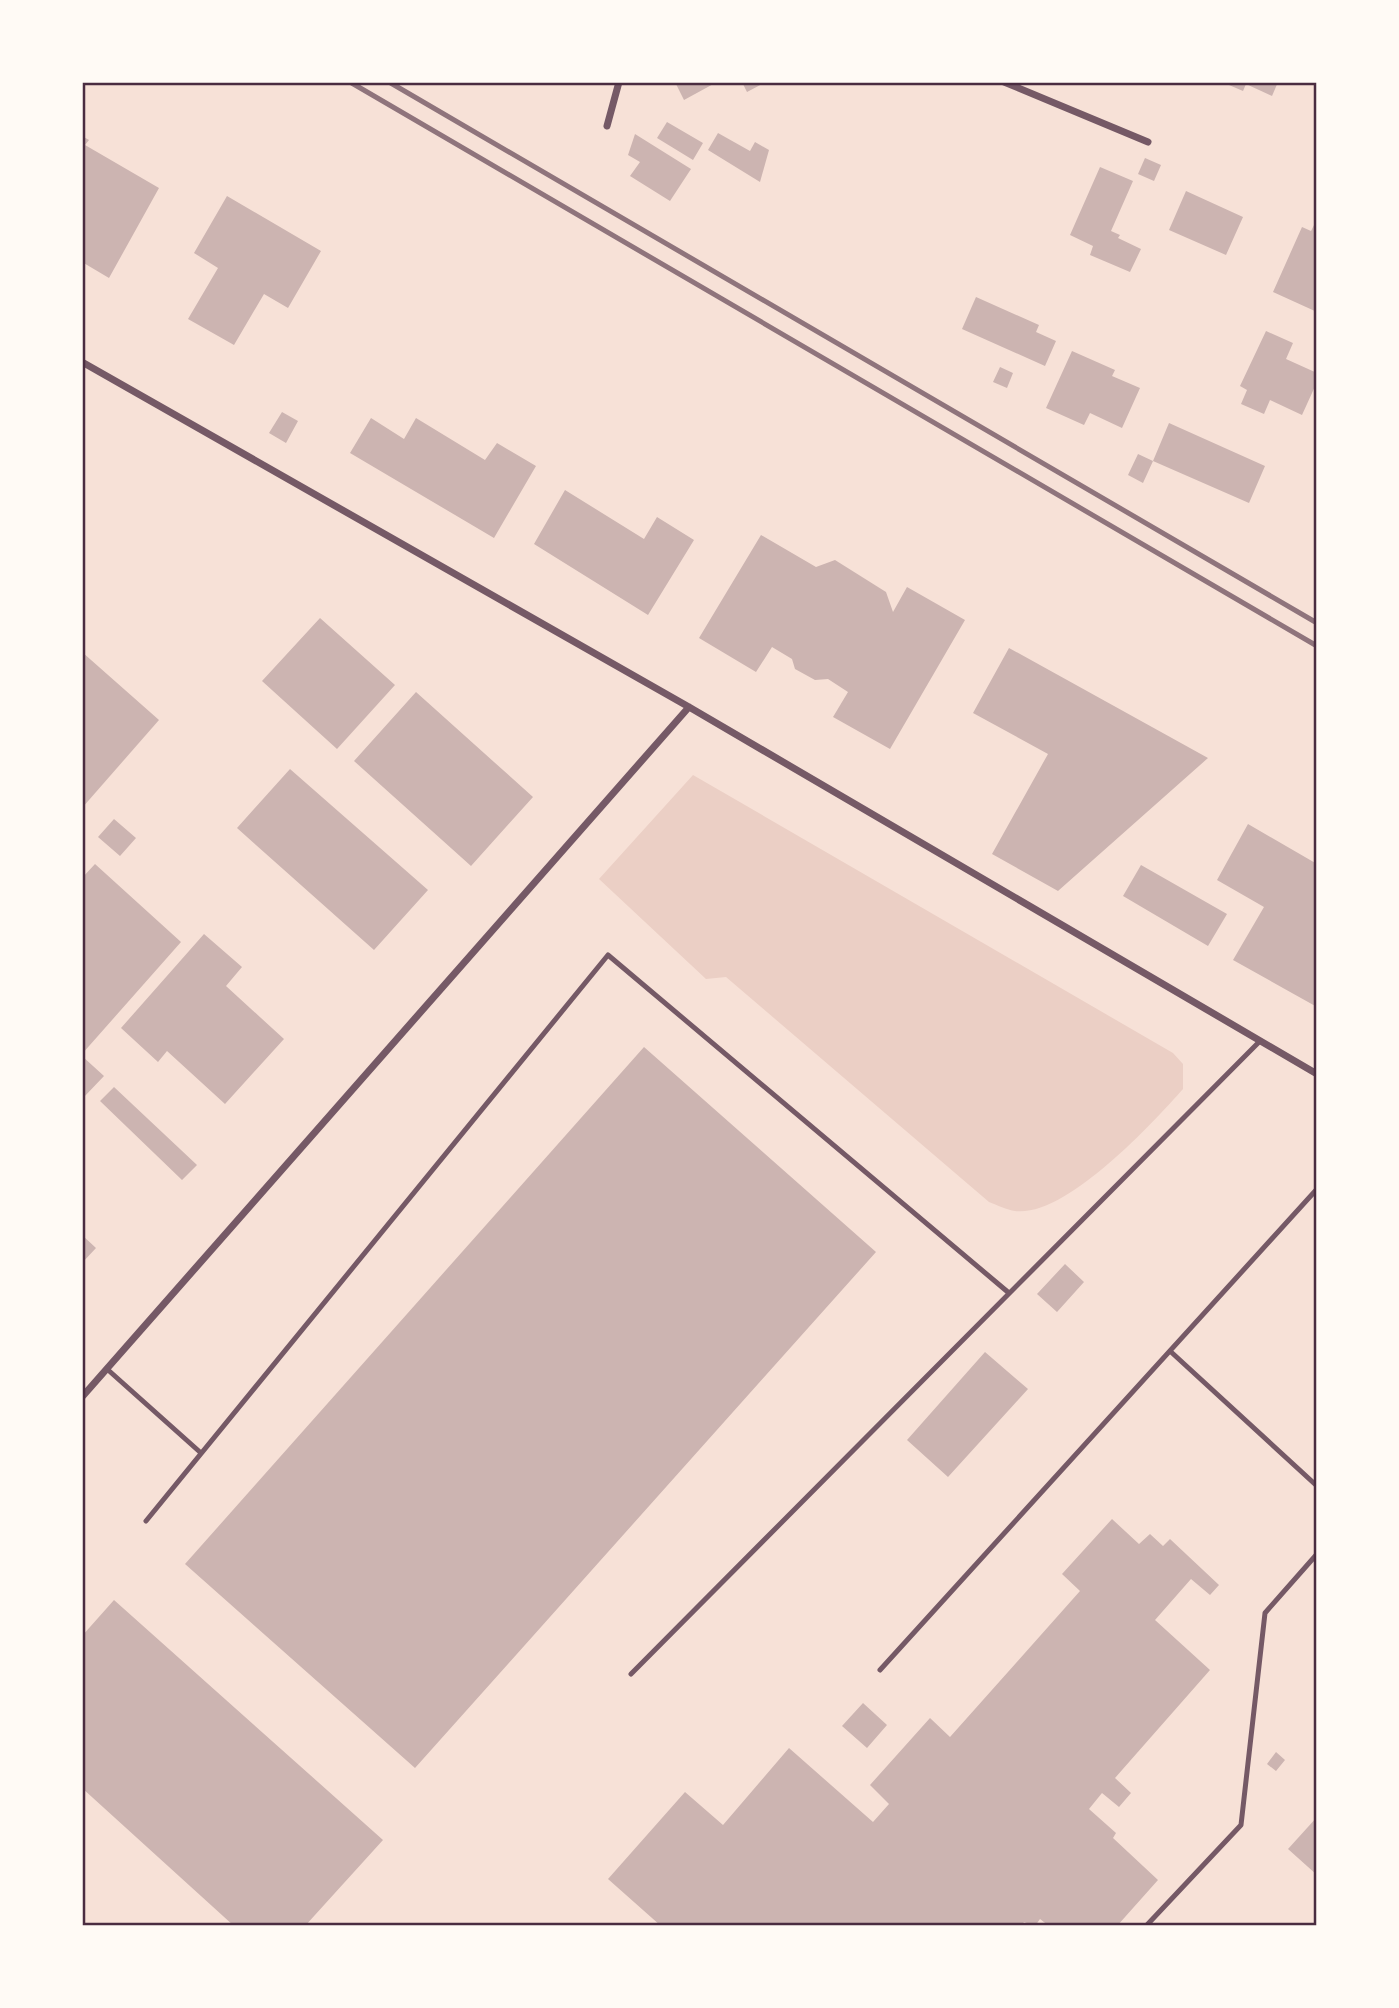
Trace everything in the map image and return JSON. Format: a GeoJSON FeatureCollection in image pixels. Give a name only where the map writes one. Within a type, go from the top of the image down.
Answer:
{"type":"FeatureCollection","features":[{"type":"Feature","properties":{"kind":"street"},"geometry":{"type":"LineString","coordinates":[[607,126],[619,82]]}},
{"type":"Feature","properties":{"kind":"street"},"geometry":{"type":"LineString","coordinates":[[1004,82],[1148,142]]}},
{"type":"Feature","properties":{"kind":"street"},"geometry":{"type":"LineString","coordinates":[[82,362],[689,707],[1317,1074]]}},
{"type":"Feature","properties":{"kind":"street"},"geometry":{"type":"LineString","coordinates":[[82,1397],[689,707]]}},
{"type":"Feature","properties":{"kind":"lane"},"geometry":{"type":"LineString","coordinates":[[146,1521],[608,955],[1009,1293]]}},
{"type":"Feature","properties":{"kind":"lane"},"geometry":{"type":"LineString","coordinates":[[631,1674],[1259,1041]]}},
{"type":"Feature","properties":{"kind":"lane"},"geometry":{"type":"LineString","coordinates":[[880,1670],[1317,1189]]}},
{"type":"Feature","properties":{"kind":"lane"},"geometry":{"type":"LineString","coordinates":[[1170,1351],[1317,1486]]}},
{"type":"Feature","properties":{"kind":"lane"},"geometry":{"type":"LineString","coordinates":[[107,1369],[201,1454]]}},
{"type":"Feature","properties":{"kind":"lane"},"geometry":{"type":"LineString","coordinates":[[1146,1926],[1241,1825],[1265,1613],[1317,1554]]}},
{"type":"Feature","properties":{"kind":"shaded area"},"geometry":{"type":"Polygon","coordinates":[[[693,775],[1173,1053],[1183,1064],[1183,1089],[1151,1124],[1106,1166],[1058,1200],[1035,1209],[1015,1211],[989,1202],[726,977],[706,979],[599,879],[693,775]]]}},
{"type":"Feature","properties":{"kind":"building"},"geometry":{"type":"Polygon","coordinates":[[[675,82],[717,82],[684,100],[675,82]]]}},
{"type":"Feature","properties":{"kind":"building"},"geometry":{"type":"Polygon","coordinates":[[[742,82],[766,82],[747,92],[742,82]]]}},
{"type":"Feature","properties":{"kind":"building"},"geometry":{"type":"Polygon","coordinates":[[[1222,82],[1278,82],[1272,96],[1246,84],[1243,91],[1222,82]]]}},
{"type":"Feature","properties":{"kind":"building"},"geometry":{"type":"Polygon","coordinates":[[[667,122],[703,143],[693,160],[657,138],[667,122]]]}},
{"type":"Feature","properties":{"kind":"building"},"geometry":{"type":"Polygon","coordinates":[[[718,133],[750,151],[755,142],[769,150],[760,182],[708,150],[718,133]]]}},
{"type":"Feature","properties":{"kind":"building"},"geometry":{"type":"Polygon","coordinates":[[[635,134],[691,169],[670,201],[630,176],[640,162],[628,155],[635,134]]]}},
{"type":"Feature","properties":{"kind":"building"},"geometry":{"type":"Polygon","coordinates":[[[82,136],[89,140],[85,145],[159,188],[109,278],[82,262],[82,136]]]}},
{"type":"Feature","properties":{"kind":"building"},"geometry":{"type":"Polygon","coordinates":[[[1145,158],[1161,165],[1154,181],[1138,174],[1145,158]]]}},
{"type":"Feature","properties":{"kind":"building"},"geometry":{"type":"Polygon","coordinates":[[[1100,167],[1133,181],[1111,231],[1120,235],[1118,238],[1141,249],[1130,272],[1090,255],[1093,246],[1070,235],[1100,167]]]}},
{"type":"Feature","properties":{"kind":"building"},"geometry":{"type":"Polygon","coordinates":[[[1186,191],[1243,217],[1226,255],[1169,230],[1186,191]]]}},
{"type":"Feature","properties":{"kind":"building"},"geometry":{"type":"Polygon","coordinates":[[[227,196],[321,251],[288,308],[264,294],[234,345],[188,319],[218,268],[194,253],[227,196]]]}},
{"type":"Feature","properties":{"kind":"building"},"geometry":{"type":"Polygon","coordinates":[[[1317,219],[1317,312],[1273,292],[1302,227],[1311,231],[1317,219]]]}},
{"type":"Feature","properties":{"kind":"building"},"geometry":{"type":"Polygon","coordinates":[[[976,297],[1039,325],[1036,332],[1056,341],[1045,366],[962,329],[976,297]]]}},
{"type":"Feature","properties":{"kind":"building"},"geometry":{"type":"Polygon","coordinates":[[[1266,331],[1293,343],[1286,359],[1317,373],[1317,382],[1302,415],[1270,400],[1264,414],[1241,404],[1247,390],[1240,386],[1266,331]]]}},
{"type":"Feature","properties":{"kind":"building"},"geometry":{"type":"Polygon","coordinates":[[[1072,351],[1115,370],[1112,376],[1140,388],[1122,428],[1090,413],[1084,425],[1046,408],[1072,351]]]}},
{"type":"Feature","properties":{"kind":"building"},"geometry":{"type":"Polygon","coordinates":[[[1000,367],[1013,373],[1007,388],[993,382],[1000,367]]]}},
{"type":"Feature","properties":{"kind":"building"},"geometry":{"type":"Polygon","coordinates":[[[282,412],[298,421],[286,443],[269,433],[282,412]]]}},
{"type":"Feature","properties":{"kind":"building"},"geometry":{"type":"Polygon","coordinates":[[[371,418],[404,439],[416,418],[485,460],[497,443],[536,466],[494,538],[350,453],[371,418]]]}},
{"type":"Feature","properties":{"kind":"building"},"geometry":{"type":"Polygon","coordinates":[[[1169,423],[1265,466],[1249,503],[1153,461],[1169,423]]]}},
{"type":"Feature","properties":{"kind":"building"},"geometry":{"type":"Polygon","coordinates":[[[1138,454],[1153,461],[1143,483],[1128,475],[1138,454]]]}},
{"type":"Feature","properties":{"kind":"building"},"geometry":{"type":"Polygon","coordinates":[[[565,490],[644,539],[657,517],[694,540],[648,615],[534,544],[565,490]]]}},
{"type":"Feature","properties":{"kind":"building"},"geometry":{"type":"Polygon","coordinates":[[[761,535],[816,567],[835,560],[886,592],[893,612],[907,587],[965,620],[890,749],[833,717],[848,692],[828,679],[815,680],[795,669],[792,659],[772,647],[756,672],[699,638],[761,535]]]}},
{"type":"Feature","properties":{"kind":"building"},"geometry":{"type":"Polygon","coordinates":[[[320,618],[395,685],[337,749],[262,681],[320,618]]]}},
{"type":"Feature","properties":{"kind":"building"},"geometry":{"type":"Polygon","coordinates":[[[1009,648],[1208,758],[1058,891],[992,854],[1048,754],[973,713],[1009,648]]]}},
{"type":"Feature","properties":{"kind":"building"},"geometry":{"type":"Polygon","coordinates":[[[82,652],[159,720],[82,808],[82,652]]]}},
{"type":"Feature","properties":{"kind":"building"},"geometry":{"type":"Polygon","coordinates":[[[416,692],[533,797],[471,866],[354,761],[416,692]]]}},
{"type":"Feature","properties":{"kind":"building"},"geometry":{"type":"Polygon","coordinates":[[[290,769],[428,890],[374,950],[237,828],[290,769]]]}},
{"type":"Feature","properties":{"kind":"building"},"geometry":{"type":"Polygon","coordinates":[[[114,819],[136,838],[120,856],[98,837],[114,819]]]}},
{"type":"Feature","properties":{"kind":"building"},"geometry":{"type":"Polygon","coordinates":[[[1248,824],[1317,864],[1317,1007],[1233,960],[1264,907],[1217,880],[1248,824]]]}},
{"type":"Feature","properties":{"kind":"building"},"geometry":{"type":"Polygon","coordinates":[[[95,864],[181,942],[82,1054],[82,878],[95,864]]]}},
{"type":"Feature","properties":{"kind":"building"},"geometry":{"type":"Polygon","coordinates":[[[1141,865],[1227,914],[1208,946],[1123,896],[1141,865]]]}},
{"type":"Feature","properties":{"kind":"building"},"geometry":{"type":"Polygon","coordinates":[[[204,934],[242,967],[226,986],[284,1039],[225,1104],[167,1051],[158,1062],[121,1028],[204,934]]]}},
{"type":"Feature","properties":{"kind":"building"},"geometry":{"type":"Polygon","coordinates":[[[644,1047],[876,1252],[415,1768],[185,1564],[644,1047]]]}},
{"type":"Feature","properties":{"kind":"building"},"geometry":{"type":"Polygon","coordinates":[[[82,1056],[104,1076],[84,1097],[82,1096],[82,1056]]]}},
{"type":"Feature","properties":{"kind":"building"},"geometry":{"type":"Polygon","coordinates":[[[114,1087],[197,1165],[182,1180],[100,1101],[114,1087]]]}},
{"type":"Feature","properties":{"kind":"building"},"geometry":{"type":"Polygon","coordinates":[[[82,1235],[96,1248],[82,1263],[82,1235]]]}},
{"type":"Feature","properties":{"kind":"building"},"geometry":{"type":"Polygon","coordinates":[[[1065,1264],[1084,1282],[1057,1312],[1037,1294],[1065,1264]]]}},
{"type":"Feature","properties":{"kind":"building"},"geometry":{"type":"Polygon","coordinates":[[[985,1352],[1028,1389],[948,1477],[907,1440],[985,1352]]]}},
{"type":"Feature","properties":{"kind":"building"},"geometry":{"type":"Polygon","coordinates":[[[1112,1519],[1139,1544],[1150,1534],[1163,1546],[1170,1539],[1219,1585],[1210,1595],[1191,1579],[1155,1620],[1210,1670],[1115,1778],[1131,1793],[1119,1807],[1102,1793],[1089,1809],[1116,1833],[1113,1838],[1158,1880],[1117,1926],[1049,1926],[1040,1919],[1035,1926],[1024,1922],[1021,1926],[661,1926],[608,1879],[685,1792],[723,1825],[789,1748],[873,1822],[889,1804],[870,1785],[930,1718],[950,1737],[1080,1591],[1062,1574],[1112,1519]]]}},
{"type":"Feature","properties":{"kind":"building"},"geometry":{"type":"Polygon","coordinates":[[[114,1600],[383,1840],[305,1926],[234,1926],[82,1788],[82,1636],[114,1600]]]}},
{"type":"Feature","properties":{"kind":"building"},"geometry":{"type":"Polygon","coordinates":[[[863,1703],[887,1725],[867,1748],[842,1726],[863,1703]]]}},
{"type":"Feature","properties":{"kind":"building"},"geometry":{"type":"Polygon","coordinates":[[[1276,1752],[1285,1760],[1276,1771],[1267,1764],[1276,1752]]]}},
{"type":"Feature","properties":{"kind":"building"},"geometry":{"type":"Polygon","coordinates":[[[1317,1817],[1317,1875],[1288,1849],[1317,1817]]]}},
{"type":"Feature","properties":{"kind":"railway"},"geometry":{"type":"LineString","coordinates":[[350,82],[1317,646]]}},
{"type":"Feature","properties":{"kind":"railway"},"geometry":{"type":"LineString","coordinates":[[389,82],[1317,623]]}}]}
